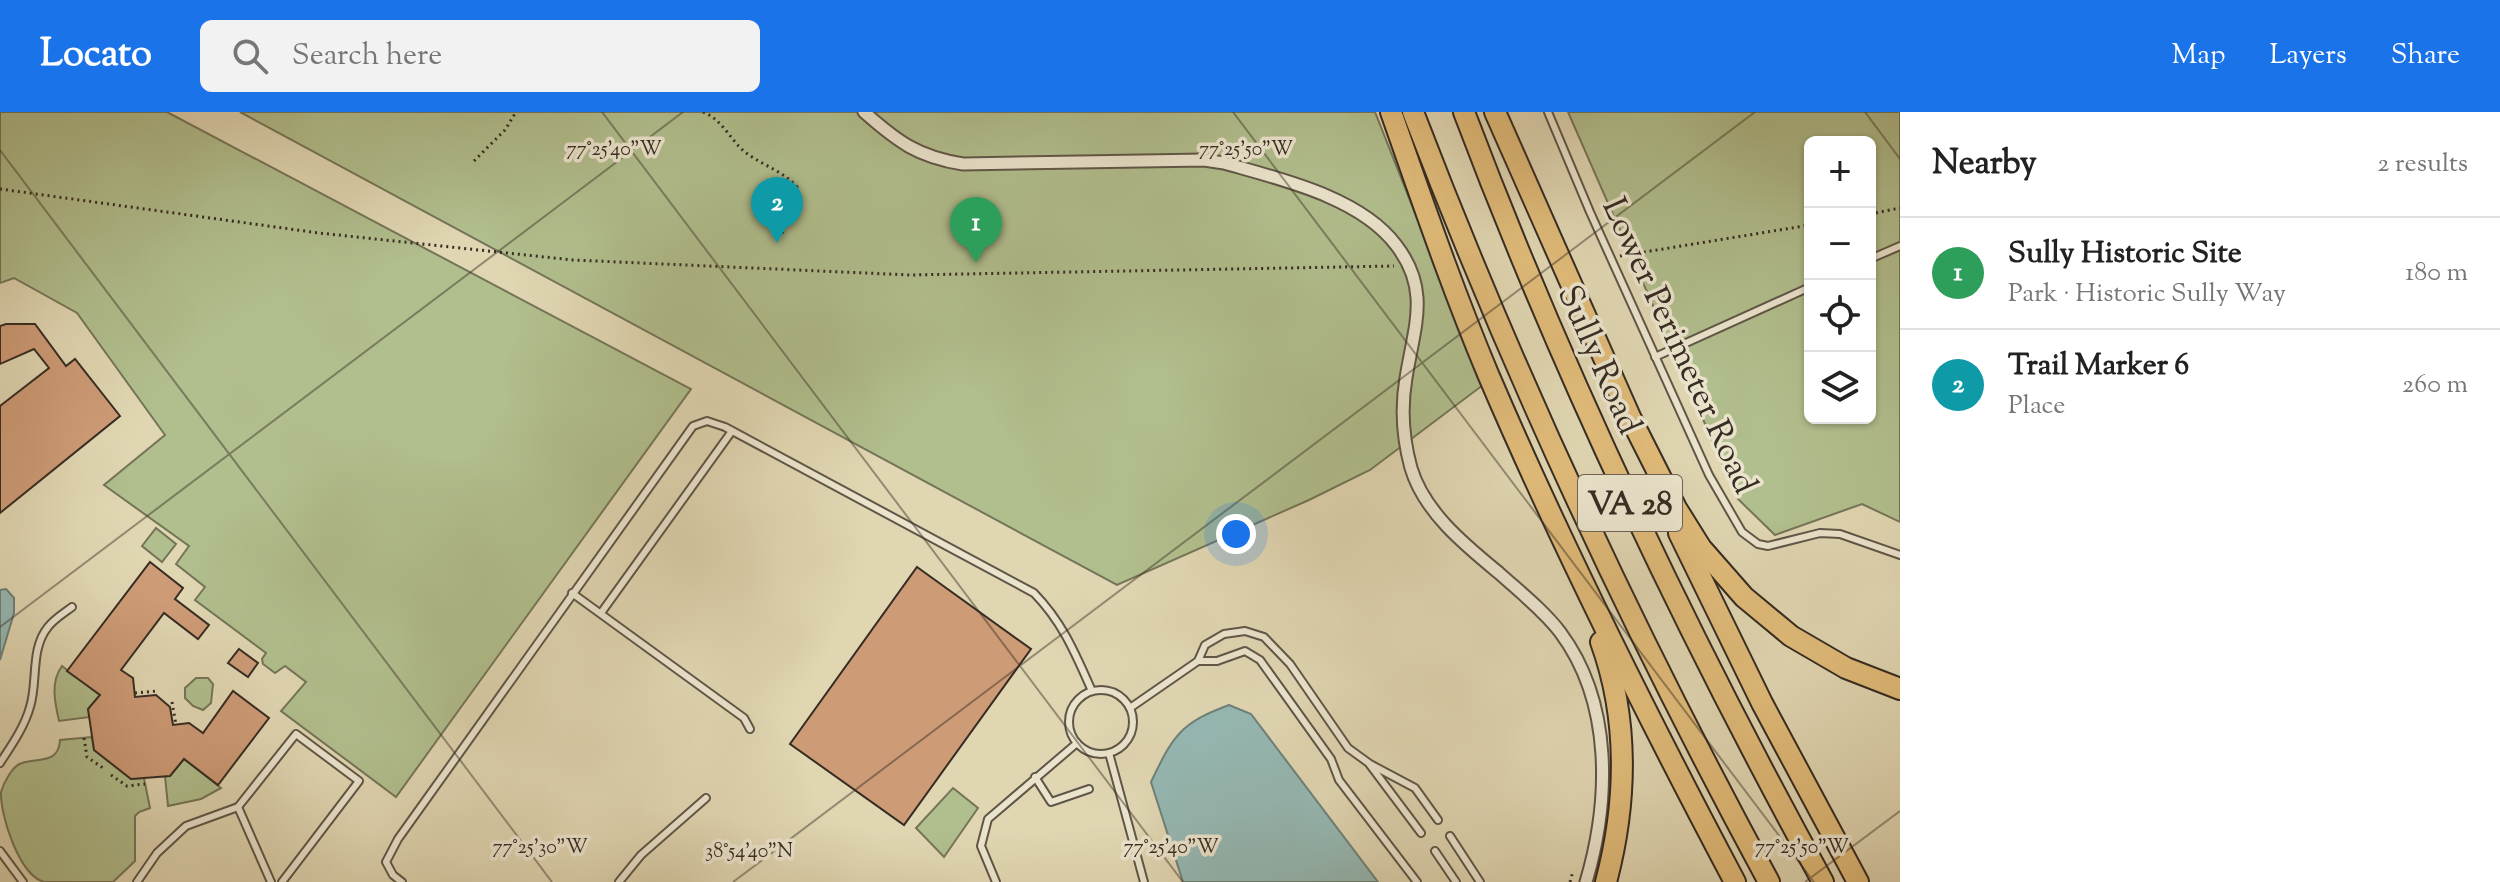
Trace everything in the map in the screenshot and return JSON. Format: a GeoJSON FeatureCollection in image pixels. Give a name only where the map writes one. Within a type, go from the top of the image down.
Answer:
{"type":"FeatureCollection","features":[{"type":"Feature","properties":{"kind":"highway"},"geometry":{"type":"LineString","coordinates":[[1391,112],[1478,348],[1573,559],[1650,719],[1735,882]]}},
{"type":"Feature","properties":{"kind":"highway","name":"VA 28"},"geometry":{"type":"LineString","coordinates":[[1413,112],[1506,340],[1599,548],[1666,686],[1769,882]]}},
{"type":"Feature","properties":{"kind":"highway","name":"Sully Road"},"geometry":{"type":"LineString","coordinates":[[1464,112],[1535,288],[1629,500],[1731,709],[1823,882]]}},
{"type":"Feature","properties":{"kind":"highway"},"geometry":{"type":"LineString","coordinates":[[1495,112],[1631,419],[1652,475],[1726,630],[1858,882]]}},
{"type":"Feature","properties":{"kind":"highway"},"geometry":{"type":"LineString","coordinates":[[1631,419],[1688,529],[1707,556],[1744,597],[1773,623],[1811,649],[1865,677],[1900,689]]}},
{"type":"Feature","properties":{"kind":"highway"},"geometry":{"type":"LineString","coordinates":[[1573,559],[1585,603],[1610,670],[1621,735],[1620,807],[1606,882]]}},
{"type":"Feature","properties":{"kind":"street"},"geometry":{"type":"LineString","coordinates":[[864,112],[909,148],[936,160],[963,164],[1204,160],[1224,163],[1343,203],[1384,230],[1410,266],[1417,287],[1418,319],[1406,378],[1404,417],[1416,480],[1435,511],[1457,537],[1528,598],[1559,631],[1576,658],[1595,708],[1601,733],[1602,784],[1600,816],[1586,882]]}},
{"type":"Feature","properties":{"kind":"lane","name":"Lower Perimeter Road"},"geometry":{"type":"LineString","coordinates":[[1548,112],[1655,357],[1724,505],[1750,539],[1772,546],[1830,533],[1850,536],[1900,555]]}},
{"type":"Feature","properties":{"kind":"lane"},"geometry":{"type":"LineString","coordinates":[[1876,256],[1900,246]]}},
{"type":"Feature","properties":{"kind":"lane"},"geometry":{"type":"LineString","coordinates":[[1655,357],[1804,290]]}},
{"type":"Feature","properties":{"kind":"lane"},"geometry":{"type":"LineString","coordinates":[[402,882],[393,875],[386,862],[398,839],[693,426],[707,421],[732,431],[1034,593],[1065,630],[1092,691]]}},
{"type":"Feature","properties":{"kind":"lane"},"geometry":{"type":"LineString","coordinates":[[601,613],[732,431]]}},
{"type":"Feature","properties":{"kind":"lane"},"geometry":{"type":"LineString","coordinates":[[572,593],[744,718],[750,729]]}},
{"type":"Feature","properties":{"kind":"lane"},"geometry":{"type":"LineString","coordinates":[[0,763],[18,736],[31,704],[42,637],[47,628],[72,607]]}},
{"type":"Feature","properties":{"kind":"lane"},"geometry":{"type":"LineString","coordinates":[[1130,708],[1198,661],[1205,645],[1224,634],[1245,631],[1264,637],[1290,664],[1348,748],[1370,764],[1415,788],[1438,820]]}},
{"type":"Feature","properties":{"kind":"lane"},"geometry":{"type":"LineString","coordinates":[[1198,661],[1217,661],[1245,651],[1260,660],[1331,759],[1339,780],[1417,882]]}},
{"type":"Feature","properties":{"kind":"lane"},"geometry":{"type":"LineString","coordinates":[[1092,691],[1110,691],[1125,700],[1130,708],[1133,726],[1130,735],[1118,749],[1109,753],[1091,752],[1077,743],[1069,723],[1070,713],[1082,696],[1092,691]]}},
{"type":"Feature","properties":{"kind":"lane"},"geometry":{"type":"LineString","coordinates":[[137,882],[157,853],[186,826],[238,807],[296,734],[359,781],[282,882]]}},
{"type":"Feature","properties":{"kind":"lane"},"geometry":{"type":"LineString","coordinates":[[996,882],[981,846],[988,819],[1077,743]]}},
{"type":"Feature","properties":{"kind":"lane"},"geometry":{"type":"LineString","coordinates":[[1331,759],[1348,748]]}},
{"type":"Feature","properties":{"kind":"lane"},"geometry":{"type":"LineString","coordinates":[[1109,753],[1144,882]]}},
{"type":"Feature","properties":{"kind":"lane"},"geometry":{"type":"LineString","coordinates":[[1370,764],[1421,833]]}},
{"type":"Feature","properties":{"kind":"lane"},"geometry":{"type":"LineString","coordinates":[[1035,777],[1051,802],[1089,789]]}},
{"type":"Feature","properties":{"kind":"lane"},"geometry":{"type":"LineString","coordinates":[[619,882],[641,855],[706,798]]}},
{"type":"Feature","properties":{"kind":"lane"},"geometry":{"type":"LineString","coordinates":[[238,807],[271,882]]}},
{"type":"Feature","properties":{"kind":"lane"},"geometry":{"type":"LineString","coordinates":[[1450,836],[1480,882]]}},
{"type":"Feature","properties":{"kind":"lane"},"geometry":{"type":"LineString","coordinates":[[0,851],[23,882]]}},
{"type":"Feature","properties":{"kind":"lane"},"geometry":{"type":"LineString","coordinates":[[1435,851],[1456,882]]}},
{"type":"Feature","properties":{"kind":"path"},"geometry":{"type":"LineString","coordinates":[[474,161],[505,130],[516,112]]}},
{"type":"Feature","properties":{"kind":"path"},"geometry":{"type":"LineString","coordinates":[[703,112],[715,117],[746,153],[790,178],[797,187],[781,237]]}},
{"type":"Feature","properties":{"kind":"path"},"geometry":{"type":"LineString","coordinates":[[0,189],[319,233],[573,260],[910,275],[1410,266]]}},
{"type":"Feature","properties":{"kind":"path"},"geometry":{"type":"LineString","coordinates":[[1876,213],[1900,208]]}},
{"type":"Feature","properties":{"kind":"path"},"geometry":{"type":"LineString","coordinates":[[1611,258],[1804,226]]}},
{"type":"Feature","properties":{"kind":"path"},"geometry":{"type":"LineString","coordinates":[[135,693],[157,691]]}},
{"type":"Feature","properties":{"kind":"path"},"geometry":{"type":"LineString","coordinates":[[172,702],[176,725]]}},
{"type":"Feature","properties":{"kind":"path"},"geometry":{"type":"LineString","coordinates":[[84,738],[87,757],[103,768]]}},
{"type":"Feature","properties":{"kind":"path"},"geometry":{"type":"LineString","coordinates":[[111,775],[127,786],[145,784]]}},
{"type":"Feature","properties":{"kind":"path"},"geometry":{"type":"LineString","coordinates":[[1570,882],[1573,871]]}},
{"type":"Feature","properties":{"kind":"green space"},"geometry":{"type":"Polygon","coordinates":[[[0,112],[167,112],[691,389],[396,797],[281,711],[306,682],[285,666],[275,673],[263,664],[266,653],[195,600],[205,587],[176,564],[189,546],[104,485],[165,435],[77,313],[14,278],[0,283],[0,112]]]}},
{"type":"Feature","properties":{"kind":"green space"},"geometry":{"type":"Polygon","coordinates":[[[240,112],[1375,112],[1483,385],[1370,470],[1117,585],[240,112]]]}},
{"type":"Feature","properties":{"kind":"green space"},"geometry":{"type":"Polygon","coordinates":[[[1568,112],[1900,112],[1900,522],[1862,504],[1775,535],[1738,499],[1568,112]]]}},
{"type":"Feature","properties":{"kind":"green space"},"geometry":{"type":"Polygon","coordinates":[[[156,528],[176,544],[162,562],[142,546],[156,528]]]}},
{"type":"Feature","properties":{"kind":"green space"},"geometry":{"type":"Polygon","coordinates":[[[62,666],[100,695],[88,709],[90,717],[59,721],[55,686],[62,666]]]}},
{"type":"Feature","properties":{"kind":"green space"},"geometry":{"type":"Polygon","coordinates":[[[196,678],[208,678],[213,684],[211,703],[203,710],[185,698],[185,688],[196,678]]]}},
{"type":"Feature","properties":{"kind":"green space"},"geometry":{"type":"Polygon","coordinates":[[[92,737],[94,750],[131,779],[144,778],[150,808],[135,816],[135,861],[113,882],[44,882],[35,877],[19,857],[4,815],[1,792],[9,774],[19,764],[52,757],[59,748],[60,740],[92,737]]]}},
{"type":"Feature","properties":{"kind":"green space"},"geometry":{"type":"Polygon","coordinates":[[[184,759],[221,788],[201,799],[168,806],[165,776],[170,776],[184,759]]]}},
{"type":"Feature","properties":{"kind":"green space"},"geometry":{"type":"Polygon","coordinates":[[[953,788],[978,808],[944,857],[916,828],[953,788]]]}},
{"type":"Feature","properties":{"kind":"water"},"geometry":{"type":"Polygon","coordinates":[[[6,589],[14,598],[14,613],[0,660],[0,590],[6,589]]]}},
{"type":"Feature","properties":{"kind":"water"},"geometry":{"type":"Polygon","coordinates":[[[1229,705],[1251,714],[1378,882],[1183,882],[1151,782],[1180,733],[1199,718],[1229,705]]]}},
{"type":"Feature","properties":{"kind":"building"},"geometry":{"type":"Polygon","coordinates":[[[35,324],[66,366],[75,359],[120,416],[0,513],[0,406],[49,368],[34,349],[0,364],[0,326],[35,324]]]}},
{"type":"Feature","properties":{"kind":"building"},"geometry":{"type":"Polygon","coordinates":[[[150,562],[183,588],[175,599],[209,625],[198,639],[164,613],[121,670],[133,678],[135,697],[156,695],[170,707],[173,725],[189,723],[203,733],[233,691],[269,718],[218,785],[184,759],[170,776],[131,779],[94,750],[88,709],[100,695],[67,671],[150,562]]]}},
{"type":"Feature","properties":{"kind":"building"},"geometry":{"type":"Polygon","coordinates":[[[917,567],[1031,649],[904,825],[790,744],[917,567]]]}},
{"type":"Feature","properties":{"kind":"building"},"geometry":{"type":"Polygon","coordinates":[[[239,649],[258,663],[248,677],[228,663],[239,649]]]}},
{"type":"Feature","properties":{"kind":"place","name":"Trail Marker 6"},"geometry":{"type":"Point","coordinates":[777,243]}},
{"type":"Feature","properties":{"kind":"place","name":"Sully Historic Site"},"geometry":{"type":"Point","coordinates":[976,263]}}]}
